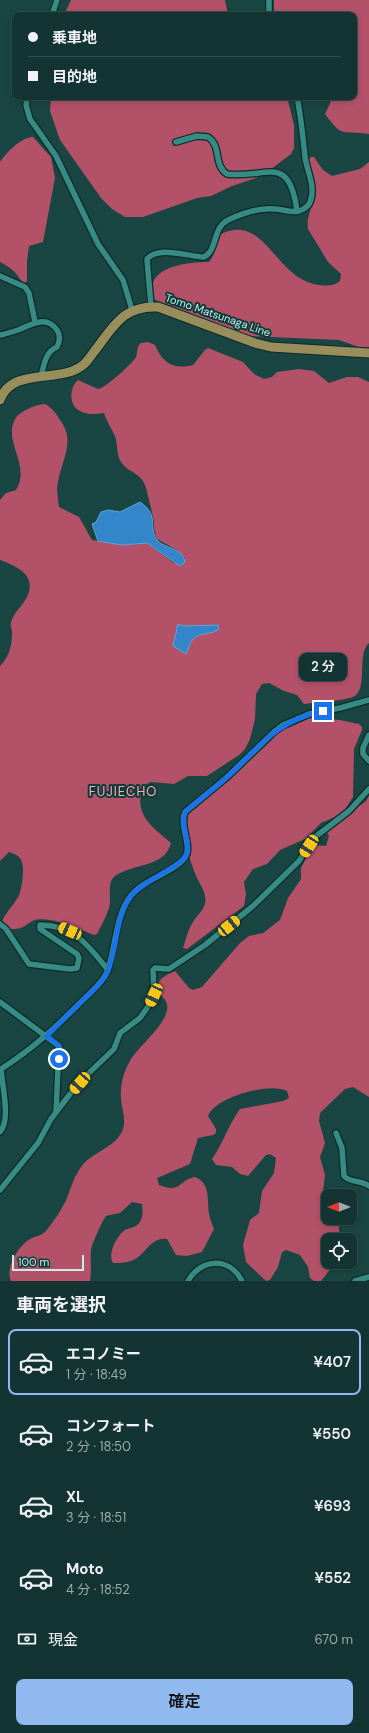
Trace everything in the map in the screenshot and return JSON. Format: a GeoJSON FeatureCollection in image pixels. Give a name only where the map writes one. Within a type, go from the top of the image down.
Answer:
{"type":"FeatureCollection","features":[{"type":"Feature","properties":{"kind":"main road","name":"Tomo Matsunaga Line"},"geometry":{"type":"LineString","coordinates":[[0,400],[15,382],[69,373],[84,365],[117,321],[132,310],[151,306],[158,306],[255,344],[271,347],[369,353]]}},
{"type":"Feature","properties":{"kind":"street"},"geometry":{"type":"LineString","coordinates":[[53,12],[57,0]]}},
{"type":"Feature","properties":{"kind":"street"},"geometry":{"type":"LineString","coordinates":[[269,0],[269,12]]}},
{"type":"Feature","properties":{"kind":"street"},"geometry":{"type":"LineString","coordinates":[[27,100],[26,105],[30,119],[56,156],[98,244],[123,280],[132,310]]}},
{"type":"Feature","properties":{"kind":"street"},"geometry":{"type":"LineString","coordinates":[[151,306],[147,259],[150,256],[166,252],[204,257],[210,252],[216,232],[226,220],[262,209],[273,208],[297,211],[306,208],[311,199],[312,183],[307,168],[303,126],[298,100]]}},
{"type":"Feature","properties":{"kind":"street"},"geometry":{"type":"LineString","coordinates":[[176,142],[197,136],[208,137],[216,144],[220,167],[226,174],[277,172],[284,176],[295,192],[297,211]]}},
{"type":"Feature","properties":{"kind":"street"},"geometry":{"type":"LineString","coordinates":[[0,276],[25,287],[29,293],[35,322]]}},
{"type":"Feature","properties":{"kind":"street"},"geometry":{"type":"LineString","coordinates":[[0,335],[35,322],[49,322],[60,334],[60,342],[57,347],[51,350],[48,354],[41,377]]}},
{"type":"Feature","properties":{"kind":"street"},"geometry":{"type":"LineString","coordinates":[[0,1132],[5,1125],[6,1112],[1,1069],[30,1050],[47,1036],[105,977],[120,920],[129,898],[141,886],[177,864],[187,854],[183,827],[183,816],[185,812],[226,778],[283,725],[309,714],[340,708],[369,700]]}},
{"type":"Feature","properties":{"kind":"street"},"geometry":{"type":"LineString","coordinates":[[369,735],[362,754],[369,761]]}},
{"type":"Feature","properties":{"kind":"street"},"geometry":{"type":"LineString","coordinates":[[0,1190],[38,1142],[56,1112],[90,1072],[114,1049],[120,1033],[140,1018],[147,1008],[154,995],[153,970],[155,968],[169,970],[205,945],[254,906],[299,861],[315,837],[349,811],[369,789]]}},
{"type":"Feature","properties":{"kind":"street"},"geometry":{"type":"LineString","coordinates":[[0,924],[6,929],[29,964],[70,970],[77,968],[79,958],[77,954],[40,929],[40,925],[52,925],[70,931],[79,937],[108,970]]}},
{"type":"Feature","properties":{"kind":"street"},"geometry":{"type":"LineString","coordinates":[[0,1002],[59,1046],[56,1112]]}},
{"type":"Feature","properties":{"kind":"street"},"geometry":{"type":"LineString","coordinates":[[336,1133],[342,1148],[344,1176],[349,1180],[365,1183],[369,1186]]}},
{"type":"Feature","properties":{"kind":"street"},"geometry":{"type":"LineString","coordinates":[[188,1281],[199,1268],[218,1263],[231,1266],[236,1270],[242,1281]]}},
{"type":"Feature","properties":{"kind":"street"},"geometry":{"type":"LineString","coordinates":[[355,1281],[367,1279]]}},
{"type":"Feature","properties":{"kind":"shaded area"},"geometry":{"type":"Polygon","coordinates":[[[71,0],[225,0],[227,12],[65,12],[71,0]]]}},
{"type":"Feature","properties":{"kind":"shaded area"},"geometry":{"type":"Polygon","coordinates":[[[274,0],[369,0],[369,134],[344,132],[336,127],[325,114],[332,100],[357,100],[357,12],[275,12],[274,0]]]}},
{"type":"Feature","properties":{"kind":"shaded area"},"geometry":{"type":"Polygon","coordinates":[[[51,100],[288,100],[294,125],[294,148],[291,154],[262,176],[232,186],[211,196],[197,198],[143,217],[125,217],[112,209],[101,198],[60,140],[50,111],[51,100]]]}},
{"type":"Feature","properties":{"kind":"shaded area"},"geometry":{"type":"Polygon","coordinates":[[[33,137],[51,157],[55,178],[43,242],[29,246],[27,281],[23,285],[14,271],[0,262],[0,162],[10,150],[19,143],[33,137]]]}},
{"type":"Feature","properties":{"kind":"shaded area"},"geometry":{"type":"Polygon","coordinates":[[[311,157],[314,157],[323,170],[332,176],[360,169],[369,162],[369,347],[359,347],[339,340],[248,336],[153,299],[152,288],[155,279],[161,273],[169,268],[179,265],[209,262],[213,256],[221,234],[236,230],[249,232],[260,239],[292,272],[305,281],[326,286],[338,283],[340,281],[341,274],[328,262],[308,229],[308,217],[314,192],[313,178],[308,160],[311,157]]]}},
{"type":"Feature","properties":{"kind":"shaded area"},"geometry":{"type":"Polygon","coordinates":[[[148,342],[155,345],[165,361],[174,366],[180,367],[193,365],[208,348],[243,362],[254,374],[264,379],[272,377],[277,372],[299,369],[314,371],[329,383],[347,377],[358,377],[369,382],[369,643],[365,648],[363,655],[362,680],[358,693],[353,697],[304,704],[297,695],[284,691],[269,683],[262,684],[256,694],[255,719],[250,739],[245,749],[239,755],[207,776],[188,776],[174,784],[151,782],[144,785],[140,803],[142,811],[151,825],[171,843],[168,851],[162,857],[148,864],[122,872],[112,879],[109,908],[97,934],[94,935],[64,923],[41,919],[34,920],[18,929],[1,928],[5,915],[19,895],[23,870],[20,858],[12,853],[9,852],[0,861],[0,666],[6,658],[11,646],[12,620],[24,602],[30,586],[29,580],[21,570],[0,560],[0,500],[6,493],[16,490],[20,480],[21,471],[13,443],[13,425],[17,416],[27,409],[37,405],[45,404],[57,415],[65,428],[67,435],[66,450],[57,485],[59,507],[79,517],[92,540],[122,545],[147,543],[174,563],[185,558],[177,550],[157,539],[145,485],[140,477],[121,462],[118,456],[115,436],[104,413],[90,414],[77,410],[71,397],[75,383],[78,380],[98,389],[106,385],[118,376],[136,357],[139,345],[141,343],[148,342]]]}},
{"type":"Feature","properties":{"kind":"shaded area"},"geometry":{"type":"Polygon","coordinates":[[[310,718],[340,720],[359,724],[362,727],[354,749],[353,797],[342,814],[321,823],[305,839],[280,850],[267,864],[253,869],[244,882],[246,894],[244,906],[187,949],[183,948],[194,920],[205,904],[204,893],[189,857],[187,847],[186,827],[192,806],[198,796],[277,733],[310,718]]]}},
{"type":"Feature","properties":{"kind":"shaded area"},"geometry":{"type":"Polygon","coordinates":[[[369,796],[369,1097],[353,1087],[345,1089],[320,1113],[319,1121],[325,1143],[320,1157],[325,1175],[323,1189],[321,1189],[321,1225],[339,1225],[339,1233],[321,1233],[321,1269],[330,1269],[321,1281],[314,1281],[310,1278],[308,1267],[300,1255],[286,1250],[282,1252],[278,1267],[270,1280],[266,1281],[246,1262],[243,1245],[250,1220],[259,1213],[262,1191],[274,1173],[276,1158],[270,1154],[266,1155],[248,1176],[240,1174],[232,1167],[216,1165],[212,1159],[240,1109],[283,1101],[289,1098],[287,1091],[268,1088],[232,1097],[213,1109],[208,1116],[216,1129],[216,1133],[198,1138],[190,1164],[157,1178],[159,1185],[172,1188],[179,1186],[185,1181],[195,1177],[204,1183],[207,1193],[209,1216],[214,1229],[202,1252],[187,1256],[176,1255],[167,1239],[162,1239],[153,1242],[133,1260],[113,1263],[111,1255],[116,1240],[122,1232],[136,1226],[141,1218],[142,1204],[132,1202],[120,1213],[106,1216],[102,1222],[92,1248],[90,1281],[11,1281],[11,1264],[17,1252],[25,1242],[46,1231],[63,1206],[81,1167],[90,1158],[112,1144],[122,1131],[124,1126],[124,1117],[121,1099],[122,1080],[130,1061],[159,1026],[167,1011],[167,1004],[158,991],[160,980],[175,971],[189,988],[193,990],[202,987],[240,943],[249,936],[263,933],[280,920],[288,898],[301,879],[301,868],[313,845],[326,846],[329,836],[326,831],[366,801],[369,796]]]}},
{"type":"Feature","properties":{"kind":"water"},"geometry":{"type":"Polygon","coordinates":[[[140,502],[150,512],[154,535],[157,540],[177,551],[184,557],[185,562],[180,566],[147,543],[122,545],[98,541],[92,524],[96,522],[101,512],[108,510],[120,512],[140,502]]]}},
{"type":"Feature","properties":{"kind":"water"},"geometry":{"type":"Polygon","coordinates":[[[178,624],[184,626],[218,625],[219,629],[199,635],[193,639],[186,654],[173,646],[178,624]]]}},
{"type":"Feature","properties":{"kind":"district","name":"FUJIECHO"},"geometry":{"type":"Point","coordinates":[123,791]}},
{"type":"Feature","properties":{"kind":"route"},"geometry":{"type":"LineString","coordinates":[[59,1059],[59,1046],[47,1036],[105,977],[120,920],[124,907],[129,898],[141,886],[184,859],[187,854],[183,827],[183,816],[185,812],[226,778],[283,725],[309,714],[323,711]]}}]}
